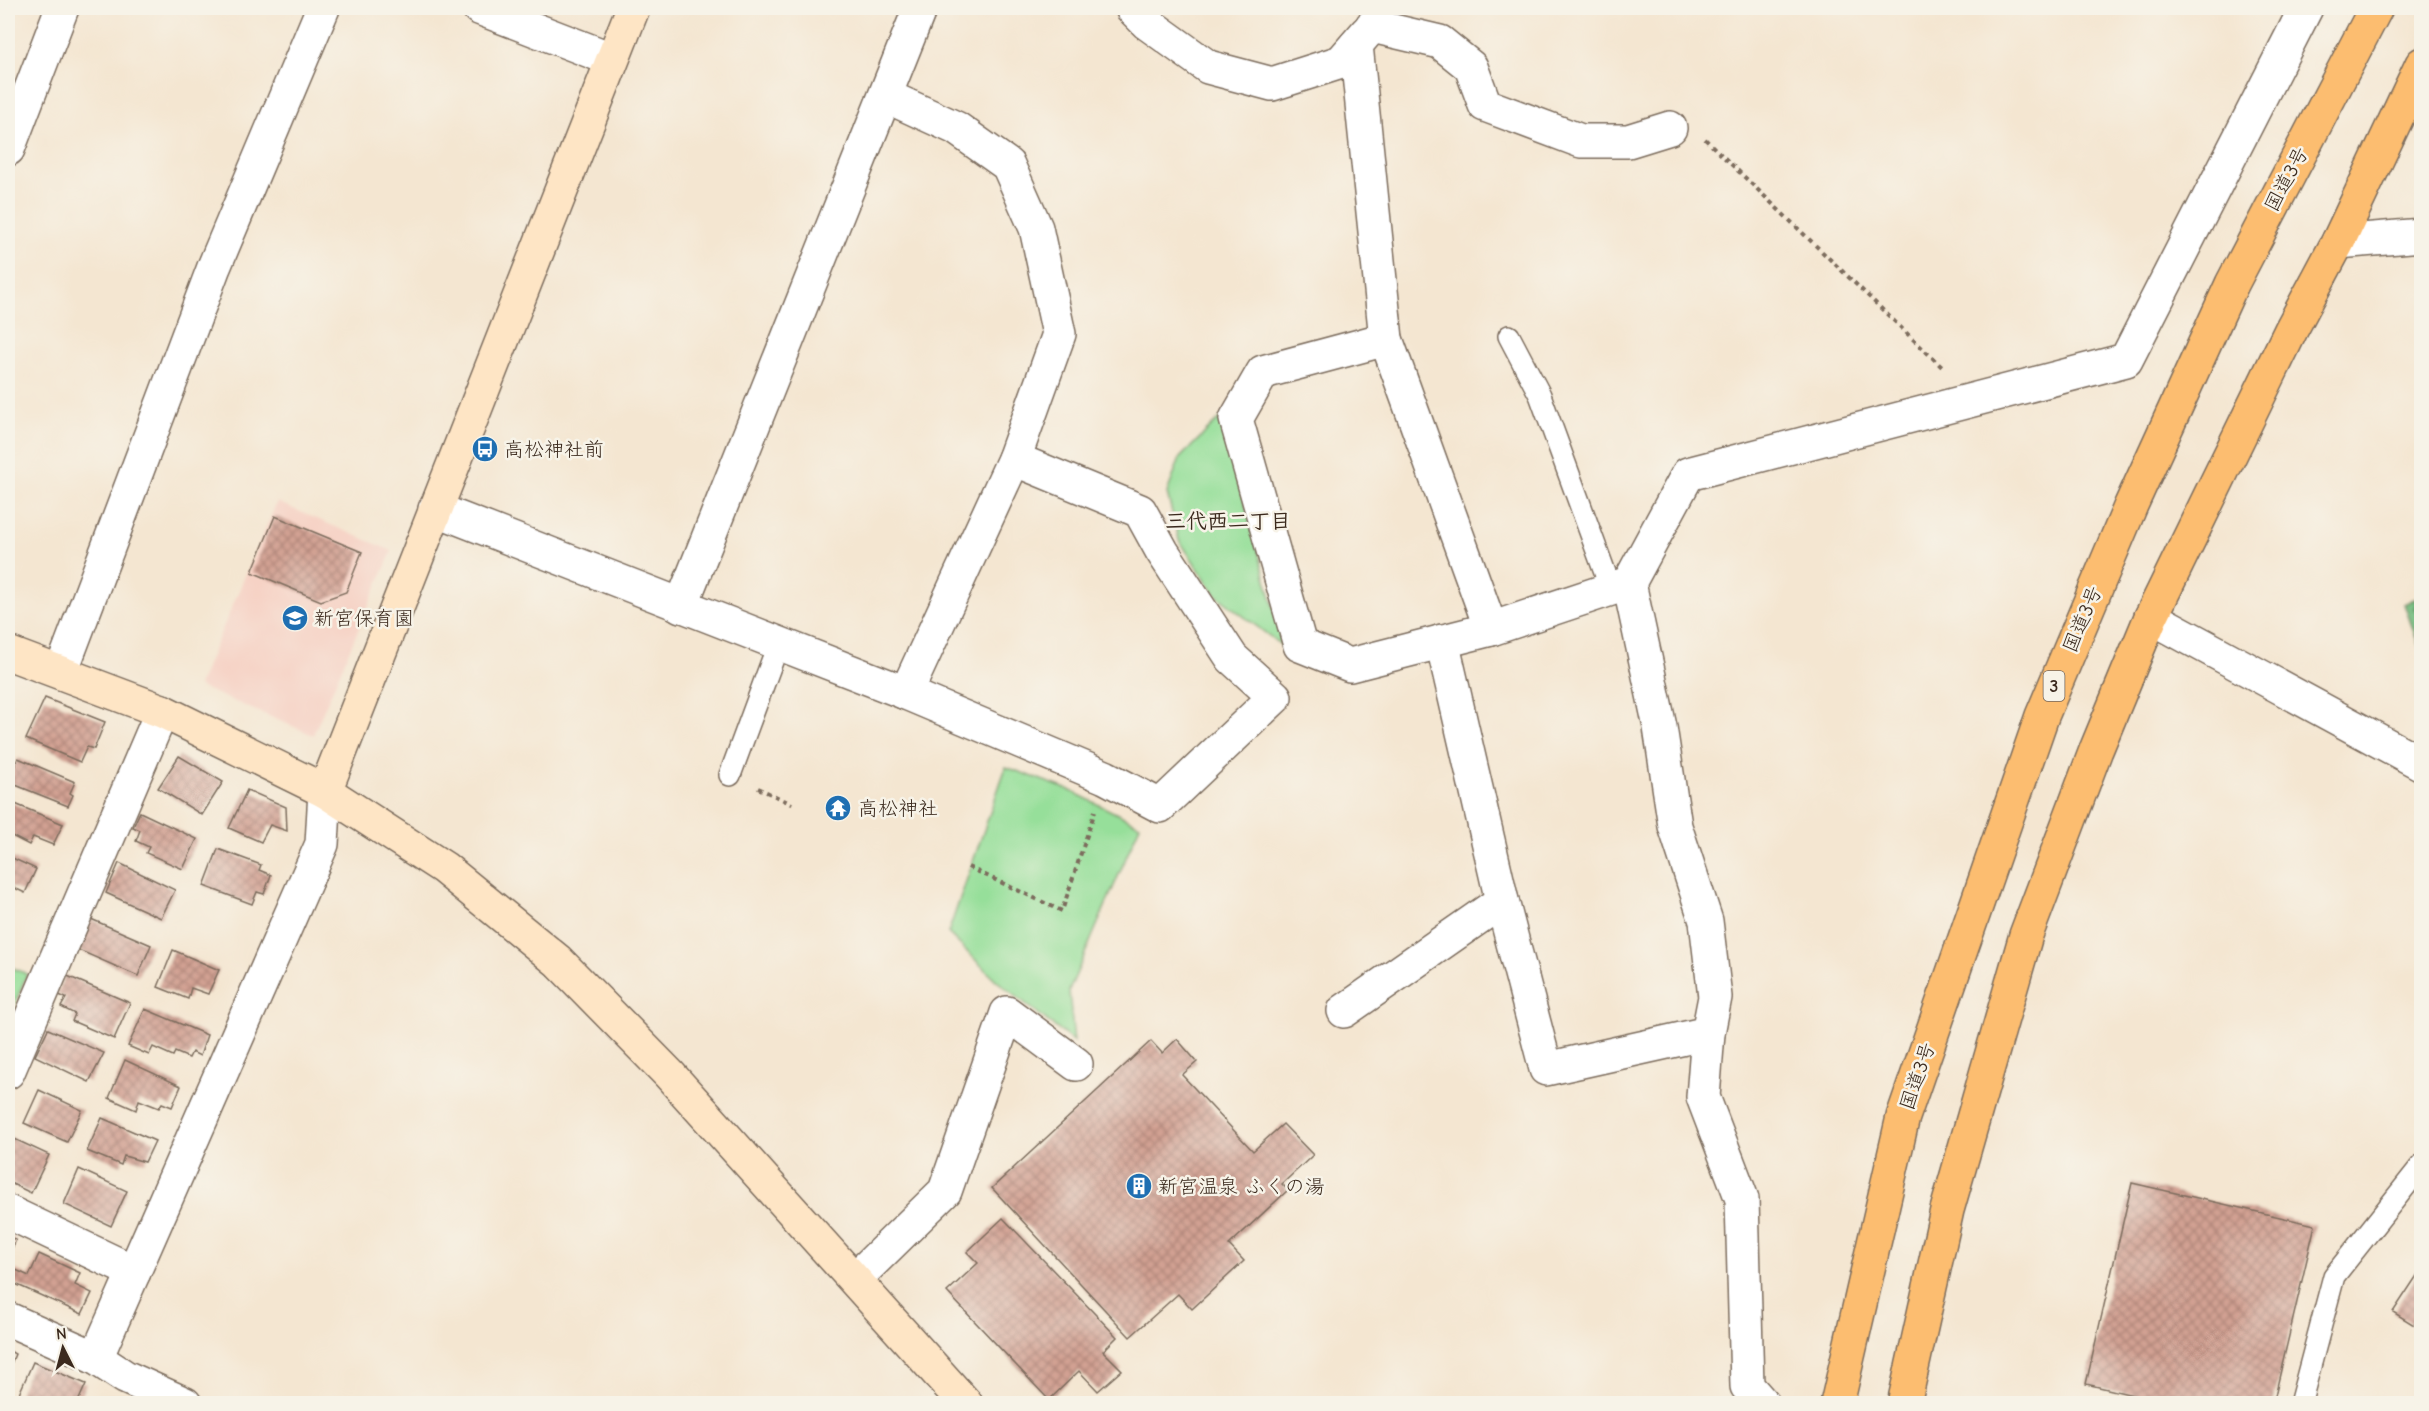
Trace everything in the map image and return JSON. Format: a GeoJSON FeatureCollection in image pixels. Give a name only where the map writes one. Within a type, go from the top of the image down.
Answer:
{"type":"FeatureCollection","features":[{"type":"Feature","properties":{"kind":"highway","name":"国道3号"},"geometry":{"type":"LineString","coordinates":[[1837,1404],[1903,1117],[2042,716],[2131,506],[2232,284],[2376,8]]}},
{"type":"Feature","properties":{"kind":"highway"},"geometry":{"type":"LineString","coordinates":[[1904,1404],[1947,1210],[2026,935],[2096,750],[2151,617],[2291,330],[2338,242],[2421,64]]}},
{"type":"Feature","properties":{"kind":"street"},"geometry":{"type":"LineString","coordinates":[[8,149],[62,8]]}},
{"type":"Feature","properties":{"kind":"street"},"geometry":{"type":"LineString","coordinates":[[62,672],[214,267],[323,8]]}},
{"type":"Feature","properties":{"kind":"street"},"geometry":{"type":"LineString","coordinates":[[479,8],[611,59]]}},
{"type":"Feature","properties":{"kind":"street"},"geometry":{"type":"LineString","coordinates":[[96,1358],[322,844],[325,791],[611,59],[633,8]]}},
{"type":"Feature","properties":{"kind":"street"},"geometry":{"type":"LineString","coordinates":[[681,606],[920,8]]}},
{"type":"Feature","properties":{"kind":"street"},"geometry":{"type":"LineString","coordinates":[[1132,8],[1147,23],[1208,67],[1272,84],[1341,62],[1370,26]]}},
{"type":"Feature","properties":{"kind":"street"},"geometry":{"type":"LineString","coordinates":[[1386,339],[1263,372],[1236,419],[1300,645],[1350,665],[1491,629],[1620,586],[1688,474],[2126,360],[2306,8]]}},
{"type":"Feature","properties":{"kind":"street"},"geometry":{"type":"LineString","coordinates":[[1370,26],[1440,42],[1471,67],[1485,105],[1581,141],[1628,141],[1670,128]]}},
{"type":"Feature","properties":{"kind":"street"},"geometry":{"type":"LineString","coordinates":[[1370,26],[1386,339],[1491,629]]}},
{"type":"Feature","properties":{"kind":"street"},"geometry":{"type":"LineString","coordinates":[[885,96],[956,128],[1008,165],[1036,228],[1059,334],[1014,459],[906,693]]}},
{"type":"Feature","properties":{"kind":"street"},"geometry":{"type":"LineString","coordinates":[[2338,242],[2421,235]]}},
{"type":"Feature","properties":{"kind":"street"},"geometry":{"type":"LineString","coordinates":[[435,509],[778,645],[906,693],[1105,777],[1160,806],[1275,697],[1232,658],[1162,551],[1140,511],[1014,459]]}},
{"type":"Feature","properties":{"kind":"street"},"geometry":{"type":"LineString","coordinates":[[1620,586],[1660,727],[1675,826],[1706,921],[1715,997],[1708,1033],[1703,1097],[1742,1199],[1747,1386],[1763,1404]]}},
{"type":"Feature","properties":{"kind":"street"},"geometry":{"type":"LineString","coordinates":[[2151,617],[2421,764]]}},
{"type":"Feature","properties":{"kind":"street"},"geometry":{"type":"LineString","coordinates":[[1442,641],[1502,901],[1546,1069],[1708,1033]]}},
{"type":"Feature","properties":{"kind":"street"},"geometry":{"type":"LineString","coordinates":[[8,653],[162,711],[325,791],[444,868],[558,961],[669,1074],[966,1404]]}},
{"type":"Feature","properties":{"kind":"street"},"geometry":{"type":"LineString","coordinates":[[8,1072],[162,711]]}},
{"type":"Feature","properties":{"kind":"street"},"geometry":{"type":"LineString","coordinates":[[1344,1011],[1502,901]]}},
{"type":"Feature","properties":{"kind":"street"},"geometry":{"type":"LineString","coordinates":[[855,1279],[945,1191],[1007,1012],[1076,1064]]}},
{"type":"Feature","properties":{"kind":"street"},"geometry":{"type":"LineString","coordinates":[[8,1212],[134,1272]]}},
{"type":"Feature","properties":{"kind":"street"},"geometry":{"type":"LineString","coordinates":[[8,1319],[96,1358],[119,1390],[185,1404]]}},
{"type":"Feature","properties":{"kind":"lane"},"geometry":{"type":"LineString","coordinates":[[1509,336],[1540,395],[1620,586]]}},
{"type":"Feature","properties":{"kind":"lane"},"geometry":{"type":"LineString","coordinates":[[730,775],[778,645]]}},
{"type":"Feature","properties":{"kind":"lane"},"geometry":{"type":"LineString","coordinates":[[2300,1404],[2334,1276],[2421,1165]]}},
{"type":"Feature","properties":{"kind":"path"},"geometry":{"type":"LineString","coordinates":[[1670,128],[1694,129],[1975,399]]}},
{"type":"Feature","properties":{"kind":"path"},"geometry":{"type":"LineString","coordinates":[[730,775],[792,804]]}},
{"type":"Feature","properties":{"kind":"path"},"geometry":{"type":"LineString","coordinates":[[968,867],[1062,911],[1105,777]]}},
{"type":"Feature","properties":{"kind":"shaded area","name":"新宮保育園"},"geometry":{"type":"Polygon","coordinates":[[[277,502],[392,551],[313,735],[198,686],[277,502]]]}},
{"type":"Feature","properties":{"kind":"green space"},"geometry":{"type":"Polygon","coordinates":[[[1221,417],[1285,648],[1216,595],[1179,540],[1167,493],[1180,458],[1221,417]]]}},
{"type":"Feature","properties":{"kind":"green space"},"geometry":{"type":"Polygon","coordinates":[[[2421,596],[2421,652],[2404,604],[2421,596]]]}},
{"type":"Feature","properties":{"kind":"green space"},"geometry":{"type":"Polygon","coordinates":[[[1006,767],[1069,790],[1140,825],[1069,991],[1074,1042],[997,981],[948,933],[1006,767]]]}},
{"type":"Feature","properties":{"kind":"green space"},"geometry":{"type":"Polygon","coordinates":[[[8,966],[27,974],[10,1016],[8,1015],[8,966]]]}},
{"type":"Feature","properties":{"kind":"building"},"geometry":{"type":"Polygon","coordinates":[[[275,516],[362,552],[346,592],[321,601],[252,572],[275,516]]]}},
{"type":"Feature","properties":{"kind":"building"},"geometry":{"type":"Polygon","coordinates":[[[45,698],[105,722],[94,749],[87,747],[80,762],[26,739],[45,698]]]}},
{"type":"Feature","properties":{"kind":"building"},"geometry":{"type":"Polygon","coordinates":[[[179,756],[223,782],[202,815],[158,788],[179,756]]]}},
{"type":"Feature","properties":{"kind":"building"},"geometry":{"type":"Polygon","coordinates":[[[18,758],[75,782],[68,806],[8,782],[18,758]]]}},
{"type":"Feature","properties":{"kind":"building"},"geometry":{"type":"Polygon","coordinates":[[[247,790],[286,807],[287,831],[270,825],[261,842],[229,828],[247,790]]]}},
{"type":"Feature","properties":{"kind":"building"},"geometry":{"type":"Polygon","coordinates":[[[8,801],[63,824],[53,845],[33,837],[29,845],[8,834],[8,801]]]}},
{"type":"Feature","properties":{"kind":"building"},"geometry":{"type":"Polygon","coordinates":[[[140,812],[197,839],[183,869],[146,853],[149,847],[136,841],[140,830],[133,827],[140,812]]]}},
{"type":"Feature","properties":{"kind":"building"},"geometry":{"type":"Polygon","coordinates":[[[218,849],[261,865],[259,870],[271,875],[264,894],[257,892],[252,904],[204,886],[218,849]]]}},
{"type":"Feature","properties":{"kind":"building"},"geometry":{"type":"Polygon","coordinates":[[[8,856],[36,869],[25,893],[8,885],[8,856]]]}},
{"type":"Feature","properties":{"kind":"building"},"geometry":{"type":"Polygon","coordinates":[[[119,863],[175,890],[161,918],[106,893],[119,863]]]}},
{"type":"Feature","properties":{"kind":"building"},"geometry":{"type":"Polygon","coordinates":[[[91,919],[151,945],[138,976],[76,949],[91,919]]]}},
{"type":"Feature","properties":{"kind":"building"},"geometry":{"type":"Polygon","coordinates":[[[173,950],[219,970],[208,994],[191,988],[188,999],[158,987],[173,950]]]}},
{"type":"Feature","properties":{"kind":"building"},"geometry":{"type":"Polygon","coordinates":[[[65,975],[130,1003],[114,1039],[72,1021],[75,1014],[61,1007],[66,998],[57,994],[65,975]]]}},
{"type":"Feature","properties":{"kind":"building"},"geometry":{"type":"Polygon","coordinates":[[[145,1009],[207,1035],[200,1056],[192,1052],[189,1058],[175,1052],[173,1056],[153,1047],[149,1055],[128,1046],[145,1009]]]}},
{"type":"Feature","properties":{"kind":"building"},"geometry":{"type":"Polygon","coordinates":[[[48,1029],[104,1053],[89,1082],[35,1056],[48,1029]]]}},
{"type":"Feature","properties":{"kind":"building","name":"新宮温泉 ふくの湯"},"geometry":{"type":"Polygon","coordinates":[[[1177,1039],[1197,1062],[1182,1075],[1253,1151],[1283,1124],[1313,1155],[1282,1184],[1288,1190],[1229,1245],[1244,1261],[1192,1309],[1178,1294],[1130,1337],[992,1188],[1151,1041],[1162,1053],[1177,1039]]]}},
{"type":"Feature","properties":{"kind":"building"},"geometry":{"type":"Polygon","coordinates":[[[125,1060],[181,1086],[172,1107],[162,1103],[159,1108],[139,1100],[136,1110],[109,1098],[125,1060]]]}},
{"type":"Feature","properties":{"kind":"building"},"geometry":{"type":"Polygon","coordinates":[[[39,1090],[82,1110],[67,1142],[24,1123],[39,1090]]]}},
{"type":"Feature","properties":{"kind":"building"},"geometry":{"type":"Polygon","coordinates":[[[102,1118],[155,1141],[145,1162],[124,1156],[121,1165],[87,1151],[102,1118]]]}},
{"type":"Feature","properties":{"kind":"building"},"geometry":{"type":"Polygon","coordinates":[[[8,1136],[49,1155],[31,1193],[8,1182],[8,1136]]]}},
{"type":"Feature","properties":{"kind":"building"},"geometry":{"type":"Polygon","coordinates":[[[79,1169],[127,1191],[111,1226],[64,1204],[79,1169]]]}},
{"type":"Feature","properties":{"kind":"building"},"geometry":{"type":"Polygon","coordinates":[[[2132,1183],[2315,1225],[2273,1404],[2171,1404],[2086,1384],[2132,1183]]]}},
{"type":"Feature","properties":{"kind":"building"},"geometry":{"type":"Polygon","coordinates":[[[1003,1218],[1117,1337],[1103,1351],[1122,1370],[1098,1391],[1079,1371],[1049,1400],[947,1292],[978,1263],[967,1252],[1003,1218]]]}},
{"type":"Feature","properties":{"kind":"building"},"geometry":{"type":"Polygon","coordinates":[[[8,1236],[16,1240],[8,1257],[8,1236]]]}},
{"type":"Feature","properties":{"kind":"building"},"geometry":{"type":"Polygon","coordinates":[[[39,1254],[80,1273],[75,1285],[92,1293],[82,1314],[11,1282],[16,1270],[29,1276],[39,1254]]]}},
{"type":"Feature","properties":{"kind":"building"},"geometry":{"type":"Polygon","coordinates":[[[2422,1268],[2422,1330],[2393,1312],[2422,1268]]]}},
{"type":"Feature","properties":{"kind":"building"},"geometry":{"type":"Polygon","coordinates":[[[8,1350],[15,1354],[8,1371],[8,1350]]]}},
{"type":"Feature","properties":{"kind":"building"},"geometry":{"type":"Polygon","coordinates":[[[33,1362],[86,1384],[77,1404],[41,1404],[19,1394],[33,1362]]]}},
{"type":"Feature","properties":{"kind":"place","name":"高松神社前"},"geometry":{"type":"Point","coordinates":[485,449]}},
{"type":"Feature","properties":{"kind":"place","name":"新宮保育園"},"geometry":{"type":"Point","coordinates":[295,618]}},
{"type":"Feature","properties":{"kind":"place","name":"高松神社"},"geometry":{"type":"Point","coordinates":[838,808]}},
{"type":"Feature","properties":{"kind":"place","name":"新宮温泉 ふくの湯"},"geometry":{"type":"Point","coordinates":[1139,1186]}},
{"type":"Feature","properties":{"kind":"district","name":"三代西二丁目"},"geometry":{"type":"Point","coordinates":[1228,521]}}]}
